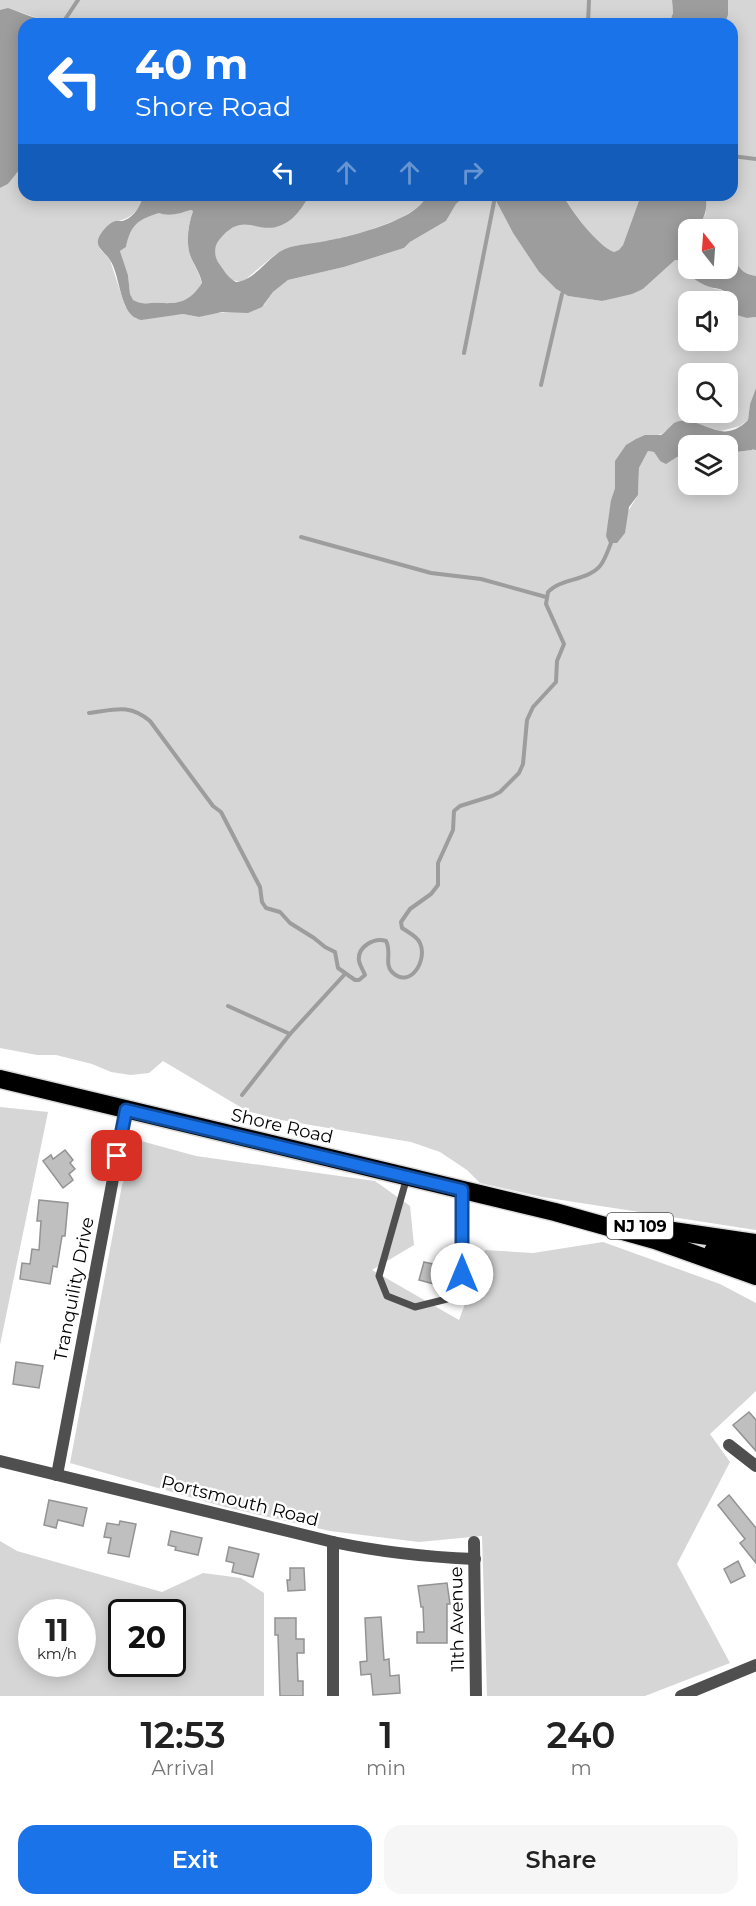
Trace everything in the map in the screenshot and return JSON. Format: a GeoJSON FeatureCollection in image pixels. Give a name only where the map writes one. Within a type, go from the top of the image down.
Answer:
{"type":"FeatureCollection","features":[{"type":"Feature","properties":{"kind":"highway","name":"Shore Road"},"geometry":{"type":"LineString","coordinates":[[0,1079],[555,1212],[655,1240]]}},
{"type":"Feature","properties":{"kind":"highway","name":"Shore Road"},"geometry":{"type":"LineString","coordinates":[[555,1212],[756,1243]]}},
{"type":"Feature","properties":{"kind":"highway"},"geometry":{"type":"LineString","coordinates":[[655,1240],[756,1258]]}},
{"type":"Feature","properties":{"kind":"highway","name":"NJ 109"},"geometry":{"type":"LineString","coordinates":[[655,1240],[756,1276]]}},
{"type":"Feature","properties":{"kind":"street","name":"Tranquility Drive"},"geometry":{"type":"LineString","coordinates":[[57,1475],[126,1110]]}},
{"type":"Feature","properties":{"kind":"street"},"geometry":{"type":"LineString","coordinates":[[729,1445],[756,1466]]}},
{"type":"Feature","properties":{"kind":"street","name":"Portsmouth Road"},"geometry":{"type":"LineString","coordinates":[[0,1461],[333,1542],[414,1555],[475,1559]]}},
{"type":"Feature","properties":{"kind":"street"},"geometry":{"type":"LineString","coordinates":[[333,1542],[333,1696]]}},
{"type":"Feature","properties":{"kind":"street","name":"11th Avenue"},"geometry":{"type":"LineString","coordinates":[[474,1542],[476,1696]]}},
{"type":"Feature","properties":{"kind":"street"},"geometry":{"type":"LineString","coordinates":[[681,1696],[756,1665]]}},
{"type":"Feature","properties":{"kind":"lane"},"geometry":{"type":"LineString","coordinates":[[407,1177],[379,1276],[387,1296],[415,1307],[447,1299],[462,1274],[462,1190]]}},
{"type":"Feature","properties":{"kind":"shaded area"},"geometry":{"type":"Polygon","coordinates":[[[0,0],[672,0],[673,13],[671,18],[38,18],[16,11],[0,10],[0,0]]]}},
{"type":"Feature","properties":{"kind":"shaded area"},"geometry":{"type":"Polygon","coordinates":[[[672,0],[728,0],[727,18],[671,18],[672,0]]]}},
{"type":"Feature","properties":{"kind":"shaded area"},"geometry":{"type":"Polygon","coordinates":[[[728,0],[756,0],[756,276],[742,271],[738,265],[738,219],[702,219],[706,213],[706,201],[738,201],[738,18],[727,18],[728,0]]]}},
{"type":"Feature","properties":{"kind":"shaded area"},"geometry":{"type":"Polygon","coordinates":[[[8,8],[37,18],[18,18],[18,172],[8,184],[0,188],[0,10],[8,8]]]}},
{"type":"Feature","properties":{"kind":"shaded area"},"geometry":{"type":"Polygon","coordinates":[[[18,172],[18,201],[142,201],[137,210],[129,217],[114,221],[100,249],[110,260],[125,306],[136,319],[183,314],[199,317],[264,305],[273,292],[288,280],[344,267],[404,248],[410,242],[446,221],[459,201],[496,201],[513,233],[539,272],[556,289],[568,296],[602,301],[643,289],[675,260],[678,260],[678,279],[698,279],[712,288],[725,291],[678,291],[678,351],[738,351],[738,313],[747,318],[756,317],[756,388],[750,404],[748,420],[740,426],[717,432],[696,423],[672,424],[663,433],[651,435],[615,479],[611,500],[627,513],[638,495],[639,468],[648,451],[654,452],[660,461],[678,454],[678,495],[738,495],[738,452],[752,450],[756,447],[756,1230],[542,1197],[480,1183],[467,1170],[440,1152],[411,1142],[281,1120],[247,1111],[163,1061],[149,1073],[131,1075],[111,1072],[92,1064],[56,1055],[37,1055],[0,1048],[0,188],[8,184],[18,172]]]}},
{"type":"Feature","properties":{"kind":"shaded area"},"geometry":{"type":"Polygon","coordinates":[[[141,201],[306,201],[295,216],[282,225],[273,228],[236,226],[217,242],[215,254],[217,259],[228,276],[236,282],[256,273],[285,249],[350,236],[383,225],[412,212],[423,201],[459,201],[446,221],[410,242],[404,248],[344,267],[288,280],[273,292],[262,307],[248,313],[222,312],[199,317],[183,314],[141,320],[128,311],[114,267],[98,244],[102,232],[110,224],[115,221],[124,221],[141,201]],[[191,210],[171,215],[159,213],[136,224],[130,233],[126,247],[120,251],[133,300],[144,303],[179,302],[189,298],[202,283],[190,255],[189,228],[193,211],[191,210]]]}},
{"type":"Feature","properties":{"kind":"shaded area"},"geometry":{"type":"Polygon","coordinates":[[[306,201],[423,201],[421,206],[399,219],[367,231],[325,242],[295,246],[276,254],[241,282],[232,280],[216,258],[216,244],[219,238],[230,229],[244,224],[270,227],[282,225],[295,216],[306,201]]]}},
{"type":"Feature","properties":{"kind":"shaded area"},"geometry":{"type":"Polygon","coordinates":[[[496,201],[567,201],[600,243],[614,252],[623,245],[639,201],[706,201],[702,219],[678,219],[678,260],[675,260],[643,289],[632,294],[602,301],[568,296],[556,289],[539,272],[513,233],[496,201]]]}},
{"type":"Feature","properties":{"kind":"shaded area"},"geometry":{"type":"Polygon","coordinates":[[[567,201],[639,201],[623,245],[619,251],[614,252],[593,236],[567,201]]]}},
{"type":"Feature","properties":{"kind":"shaded area"},"geometry":{"type":"Polygon","coordinates":[[[193,211],[188,244],[190,255],[202,283],[189,298],[179,302],[144,303],[132,300],[128,275],[120,251],[126,247],[133,228],[146,218],[159,213],[171,214],[193,211]]]}},
{"type":"Feature","properties":{"kind":"shaded area"},"geometry":{"type":"Polygon","coordinates":[[[738,265],[742,271],[756,276],[756,317],[747,318],[738,315],[738,291],[724,291],[695,280],[738,279],[738,265]]]}},
{"type":"Feature","properties":{"kind":"shaded area"},"geometry":{"type":"Polygon","coordinates":[[[756,388],[756,447],[752,450],[738,452],[738,435],[678,435],[678,456],[666,464],[660,461],[654,452],[648,451],[639,468],[638,495],[629,507],[625,533],[617,543],[609,543],[606,536],[615,488],[615,461],[626,445],[645,435],[661,435],[678,422],[697,423],[721,431],[729,431],[738,428],[748,420],[750,404],[756,388]]]}},
{"type":"Feature","properties":{"kind":"shaded area"},"geometry":{"type":"Polygon","coordinates":[[[0,1107],[48,1112],[0,1345],[0,1107]]]}},
{"type":"Feature","properties":{"kind":"shaded area"},"geometry":{"type":"Polygon","coordinates":[[[141,1141],[196,1156],[375,1181],[410,1206],[414,1245],[372,1270],[459,1320],[485,1250],[533,1253],[603,1242],[720,1284],[756,1303],[756,1391],[710,1434],[730,1462],[677,1564],[730,1663],[645,1696],[487,1696],[482,1536],[419,1542],[330,1531],[225,1507],[70,1463],[122,1185],[141,1141]]]}},
{"type":"Feature","properties":{"kind":"shaded area"},"geometry":{"type":"Polygon","coordinates":[[[0,1541],[17,1551],[162,1592],[203,1573],[241,1578],[264,1593],[264,1696],[0,1696],[0,1541]]]}},
{"type":"Feature","properties":{"kind":"building"},"geometry":{"type":"Polygon","coordinates":[[[65,1150],[73,1160],[70,1163],[75,1169],[69,1174],[73,1180],[63,1188],[43,1161],[51,1155],[53,1159],[65,1150]]]}},
{"type":"Feature","properties":{"kind":"building"},"geometry":{"type":"Polygon","coordinates":[[[39,1200],[68,1203],[65,1236],[62,1236],[57,1267],[53,1266],[50,1284],[20,1279],[22,1263],[30,1264],[32,1249],[39,1250],[41,1221],[37,1221],[39,1200]]]}},
{"type":"Feature","properties":{"kind":"building"},"geometry":{"type":"Polygon","coordinates":[[[435,1260],[451,1264],[445,1287],[419,1280],[424,1262],[433,1264],[435,1260]]]}},
{"type":"Feature","properties":{"kind":"building"},"geometry":{"type":"Polygon","coordinates":[[[16,1362],[43,1366],[39,1388],[13,1384],[16,1362]]]}},
{"type":"Feature","properties":{"kind":"building"},"geometry":{"type":"Polygon","coordinates":[[[749,1412],[756,1420],[756,1451],[733,1425],[749,1412]]]}},
{"type":"Feature","properties":{"kind":"building"},"geometry":{"type":"Polygon","coordinates":[[[729,1495],[756,1528],[756,1563],[740,1543],[745,1539],[718,1505],[729,1495]]]}},
{"type":"Feature","properties":{"kind":"building"},"geometry":{"type":"Polygon","coordinates":[[[49,1500],[87,1508],[83,1526],[58,1520],[56,1528],[44,1525],[49,1500]]]}},
{"type":"Feature","properties":{"kind":"building"},"geometry":{"type":"Polygon","coordinates":[[[120,1521],[136,1524],[129,1557],[108,1553],[111,1538],[104,1537],[107,1523],[119,1525],[120,1521]]]}},
{"type":"Feature","properties":{"kind":"building"},"geometry":{"type":"Polygon","coordinates":[[[171,1531],[202,1538],[198,1555],[175,1550],[176,1547],[168,1545],[171,1531]]]}},
{"type":"Feature","properties":{"kind":"building"},"geometry":{"type":"Polygon","coordinates":[[[229,1547],[259,1554],[253,1577],[232,1572],[234,1563],[226,1561],[229,1547]]]}},
{"type":"Feature","properties":{"kind":"building"},"geometry":{"type":"Polygon","coordinates":[[[738,1561],[745,1576],[731,1583],[724,1569],[738,1561]]]}},
{"type":"Feature","properties":{"kind":"building"},"geometry":{"type":"Polygon","coordinates":[[[290,1568],[304,1568],[305,1590],[288,1591],[287,1580],[290,1580],[290,1568]]]}},
{"type":"Feature","properties":{"kind":"building"},"geometry":{"type":"Polygon","coordinates":[[[447,1583],[450,1604],[447,1604],[447,1643],[417,1643],[417,1632],[424,1632],[423,1607],[421,1607],[418,1586],[447,1583]]]}},
{"type":"Feature","properties":{"kind":"building"},"geometry":{"type":"Polygon","coordinates":[[[381,1617],[384,1660],[389,1659],[390,1676],[399,1675],[400,1693],[373,1695],[371,1674],[361,1675],[360,1662],[367,1661],[365,1618],[381,1617]]]}},
{"type":"Feature","properties":{"kind":"building"},"geometry":{"type":"Polygon","coordinates":[[[275,1618],[296,1618],[296,1639],[304,1639],[304,1653],[297,1653],[298,1681],[303,1681],[303,1696],[280,1696],[278,1635],[275,1635],[275,1618]]]}},
{"type":"Feature","properties":{"kind":"waterway"},"geometry":{"type":"LineString","coordinates":[[66,18],[78,0]]}},
{"type":"Feature","properties":{"kind":"waterway"},"geometry":{"type":"LineString","coordinates":[[588,18],[589,0]]}},
{"type":"Feature","properties":{"kind":"waterway"},"geometry":{"type":"LineString","coordinates":[[738,157],[756,159]]}},
{"type":"Feature","properties":{"kind":"waterway"},"geometry":{"type":"LineString","coordinates":[[464,353],[494,201]]}},
{"type":"Feature","properties":{"kind":"waterway"},"geometry":{"type":"LineString","coordinates":[[541,385],[562,294]]}},
{"type":"Feature","properties":{"kind":"waterway"},"geometry":{"type":"LineString","coordinates":[[301,537],[431,573],[481,579],[546,597]]}},
{"type":"Feature","properties":{"kind":"waterway"},"geometry":{"type":"LineString","coordinates":[[89,713],[121,709],[135,712],[150,721],[213,806],[221,812],[260,887],[262,902],[266,908],[280,912],[290,923],[335,952],[338,968],[355,980],[365,975],[359,961],[361,951],[367,944],[376,940],[386,941],[390,969],[399,977],[405,977],[416,971],[422,957],[422,950],[419,941],[402,928],[401,922],[410,909],[431,894],[438,885],[438,863],[453,830],[454,811],[460,806],[500,792],[519,773],[523,764],[527,720],[533,707],[556,682],[557,661],[564,644],[546,604],[548,592],[553,587],[595,571],[603,561],[611,543]]}},
{"type":"Feature","properties":{"kind":"waterway"},"geometry":{"type":"LineString","coordinates":[[242,1095],[290,1034],[345,974]]}},
{"type":"Feature","properties":{"kind":"waterway"},"geometry":{"type":"LineString","coordinates":[[228,1006],[290,1034]]}},
{"type":"Feature","properties":{"kind":"route"},"geometry":{"type":"LineString","coordinates":[[117,1156],[126,1110],[462,1190],[462,1274]]}}]}
